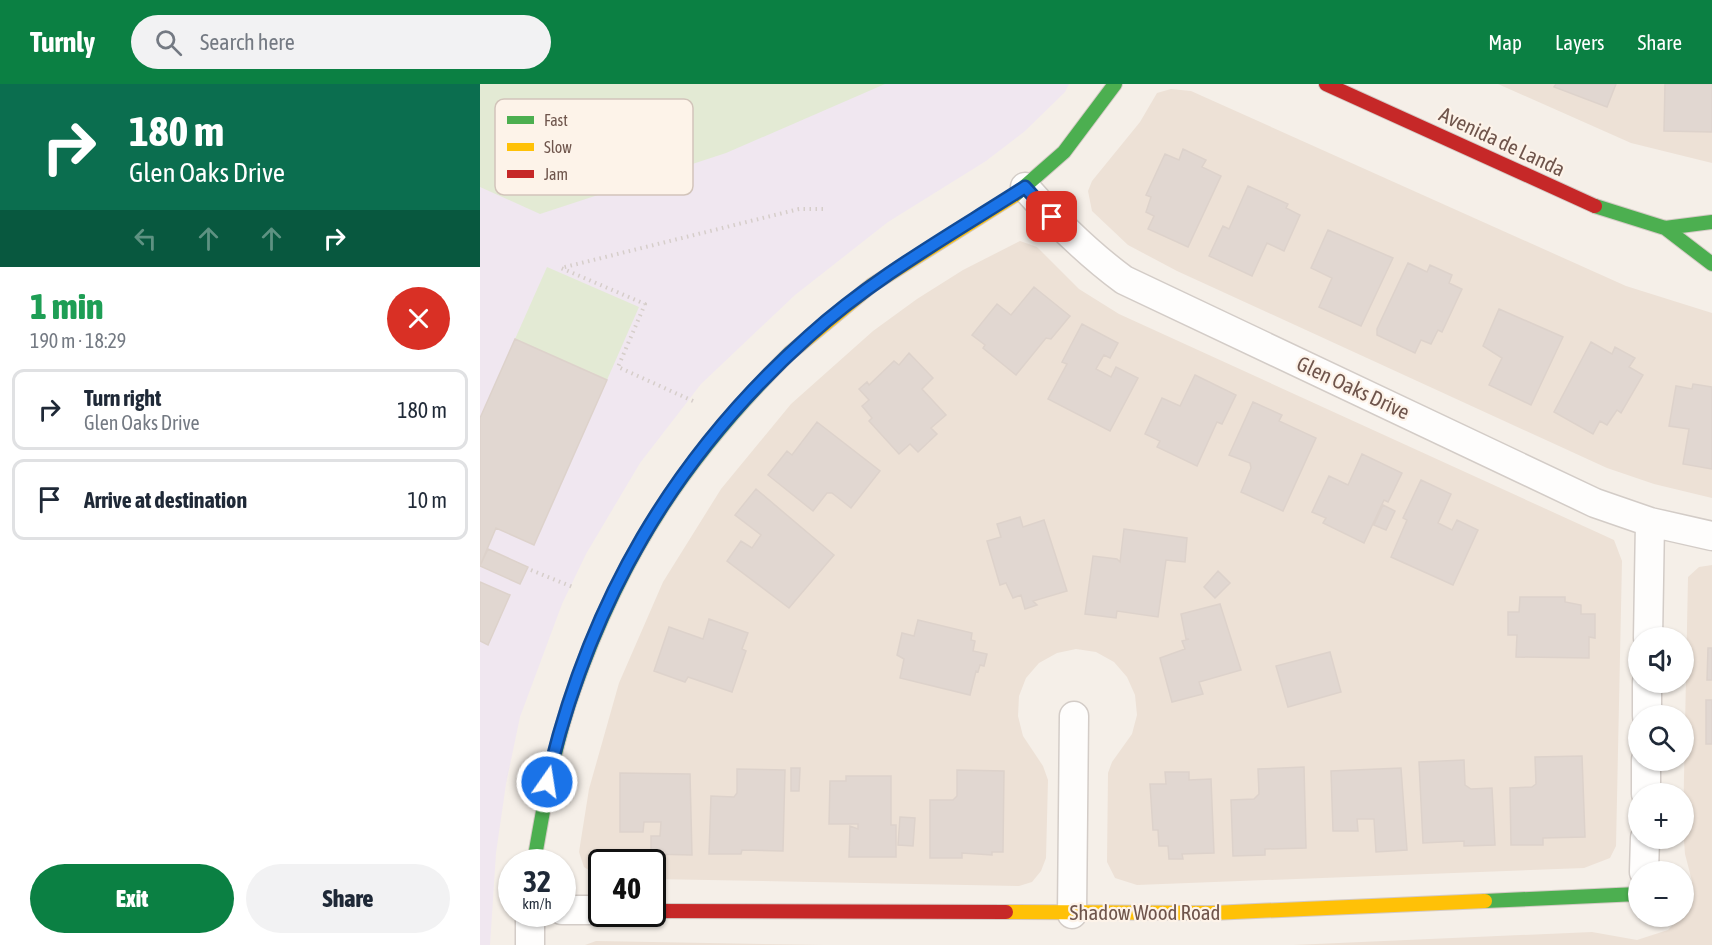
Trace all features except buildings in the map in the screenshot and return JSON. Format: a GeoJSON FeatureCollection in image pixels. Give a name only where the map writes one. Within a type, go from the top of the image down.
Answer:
{"type":"FeatureCollection","features":[{"type":"Feature","properties":{"kind":"street"},"geometry":{"type":"LineString","coordinates":[[536,849],[542,804],[557,737],[580,665],[610,594],[647,526],[692,460],[747,394],[810,335],[873,285],[1025,187],[1065,152],[1096,114],[1115,84]]}},
{"type":"Feature","properties":{"kind":"street","name":"Avenida de Landa"},"geometry":{"type":"LineString","coordinates":[[1326,84],[1564,194],[1615,214],[1665,228],[1712,264]]}},
{"type":"Feature","properties":{"kind":"street","name":"Glen Oaks Drive"},"geometry":{"type":"LineString","coordinates":[[1025,187],[1064,231],[1124,280],[1595,503],[1650,522],[1712,536]]}},
{"type":"Feature","properties":{"kind":"street","name":"Avenida de Landa"},"geometry":{"type":"LineString","coordinates":[[1665,228],[1712,222]]}},
{"type":"Feature","properties":{"kind":"street"},"geometry":{"type":"LineString","coordinates":[[1648,627],[1650,522]]}},
{"type":"Feature","properties":{"kind":"street"},"geometry":{"type":"LineString","coordinates":[[1072,914],[1074,716]]}},
{"type":"Feature","properties":{"kind":"street","name":"Shadow Wood Road"},"geometry":{"type":"LineString","coordinates":[[666,911],[1212,913],[1628,894]]}},
{"type":"Feature","properties":{"kind":"street"},"geometry":{"type":"LineString","coordinates":[[530,927],[530,945]]}},
{"type":"Feature","properties":{"kind":"path"},"geometry":{"type":"LineString","coordinates":[[693,401],[618,367],[645,304],[561,268],[799,209],[827,209]]}},
{"type":"Feature","properties":{"kind":"path"},"geometry":{"type":"LineString","coordinates":[[531,570],[575,588]]}},
{"type":"Feature","properties":{"kind":"shaded area"},"geometry":{"type":"Polygon","coordinates":[[[480,84],[1069,84],[1065,92],[1025,131],[986,161],[888,222],[795,295],[701,384],[640,463],[586,554],[562,604],[520,717],[506,784],[496,853],[490,945],[480,945],[480,84]]]}},
{"type":"Feature","properties":{"kind":"shaded area"},"geometry":{"type":"Polygon","coordinates":[[[1498,84],[1712,84],[1712,163],[1631,143],[1498,84]]]}},
{"type":"Feature","properties":{"kind":"shaded area"},"geometry":{"type":"Polygon","coordinates":[[[1171,89],[1191,91],[1626,286],[1712,313],[1712,498],[1654,484],[1607,468],[1177,271],[1128,245],[1092,211],[1088,191],[1092,181],[1140,122],[1157,93],[1171,89]]]}},
{"type":"Feature","properties":{"kind":"shaded area"},"geometry":{"type":"Polygon","coordinates":[[[1020,241],[1037,247],[1079,289],[1119,314],[1614,540],[1622,561],[1616,846],[1610,858],[1584,868],[1137,885],[1115,878],[1107,862],[1108,773],[1112,762],[1132,734],[1137,715],[1135,695],[1127,677],[1114,662],[1096,652],[1076,649],[1057,653],[1039,663],[1026,678],[1019,696],[1018,716],[1023,736],[1043,766],[1048,780],[1046,858],[1041,871],[1032,882],[1019,886],[666,879],[666,849],[588,849],[588,870],[584,867],[579,852],[589,789],[619,683],[663,582],[721,489],[791,404],[873,331],[917,299],[963,270],[1020,241]]]}},
{"type":"Feature","properties":{"kind":"shaded area"},"geometry":{"type":"Polygon","coordinates":[[[1712,565],[1712,945],[1293,945],[1592,932],[1637,940],[1668,930],[1671,927],[1694,927],[1694,861],[1687,861],[1685,849],[1694,849],[1694,783],[1684,783],[1684,771],[1694,771],[1694,705],[1685,705],[1686,693],[1694,693],[1694,627],[1687,627],[1688,577],[1699,567],[1712,565]]]}},
{"type":"Feature","properties":{"kind":"shaded area"},"geometry":{"type":"Polygon","coordinates":[[[596,941],[824,945],[585,945],[596,941]]]}},
{"type":"Feature","properties":{"kind":"green space"},"geometry":{"type":"Polygon","coordinates":[[[480,84],[885,84],[726,153],[693,164],[693,99],[495,99],[495,194],[480,187],[480,84]]]}},
{"type":"Feature","properties":{"kind":"green space"},"geometry":{"type":"Polygon","coordinates":[[[498,195],[598,195],[540,214],[498,195]]]}},
{"type":"Feature","properties":{"kind":"green space"},"geometry":{"type":"Polygon","coordinates":[[[547,267],[639,307],[607,380],[515,339],[547,267]]]}},
{"type":"Feature","properties":{"kind":"traffic: fast"},"geometry":{"type":"LineString","coordinates":[[1015,195],[1064,152],[1115,84]]}},
{"type":"Feature","properties":{"kind":"traffic: fast"},"geometry":{"type":"LineString","coordinates":[[1595,206],[1665,228],[1712,222]]}},
{"type":"Feature","properties":{"kind":"traffic: fast"},"geometry":{"type":"LineString","coordinates":[[1665,228],[1712,264]]}},
{"type":"Feature","properties":{"kind":"traffic: fast"},"geometry":{"type":"LineString","coordinates":[[536,849],[550,775],[567,710],[593,639],[636,549],[689,468],[753,391],[790,353]]}},
{"type":"Feature","properties":{"kind":"traffic: fast"},"geometry":{"type":"LineString","coordinates":[[1485,901],[1628,894]]}},
{"type":"Feature","properties":{"kind":"traffic: slow"},"geometry":{"type":"LineString","coordinates":[[790,353],[872,285],[1015,195]]}},
{"type":"Feature","properties":{"kind":"traffic: slow"},"geometry":{"type":"LineString","coordinates":[[1006,912],[1212,913],[1485,901]]}},
{"type":"Feature","properties":{"kind":"traffic: jam"},"geometry":{"type":"LineString","coordinates":[[1326,84],[1595,206]]}},
{"type":"Feature","properties":{"kind":"traffic: jam"},"geometry":{"type":"LineString","coordinates":[[666,911],[1006,912]]}},
{"type":"Feature","properties":{"kind":"route"},"geometry":{"type":"LineString","coordinates":[[547,782],[557,737],[580,665],[610,594],[647,526],[692,460],[747,394],[810,335],[873,285],[1025,187],[1052,217]]}}]}
